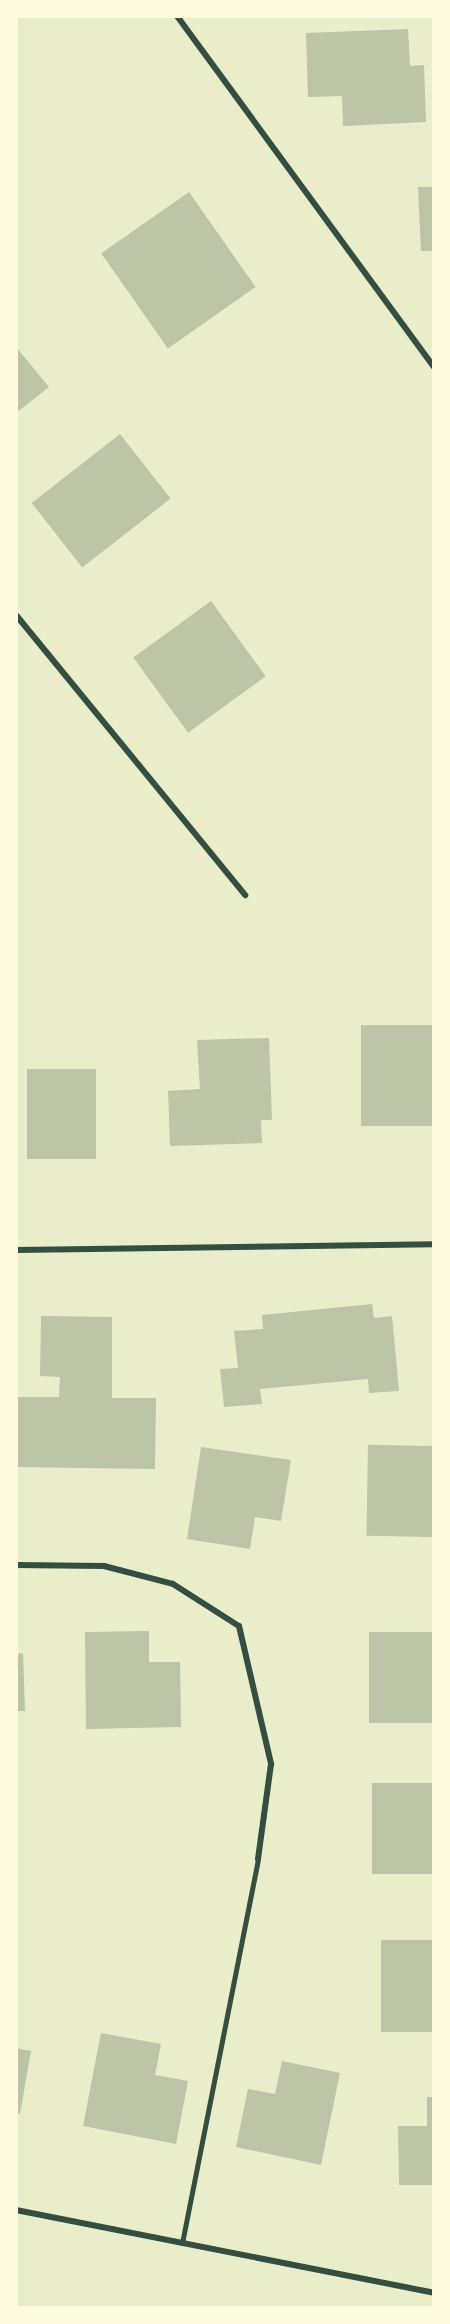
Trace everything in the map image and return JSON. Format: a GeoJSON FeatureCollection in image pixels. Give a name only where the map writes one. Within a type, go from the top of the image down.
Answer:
{"type":"FeatureCollection","features":[{"type":"Feature","properties":{"kind":"street"},"geometry":{"type":"LineString","coordinates":[[177,16],[434,367]]}},
{"type":"Feature","properties":{"kind":"street"},"geometry":{"type":"LineString","coordinates":[[16,615],[245,894]]}},
{"type":"Feature","properties":{"kind":"street"},"geometry":{"type":"LineString","coordinates":[[16,1250],[434,1244]]}},
{"type":"Feature","properties":{"kind":"street"},"geometry":{"type":"LineString","coordinates":[[16,1564],[104,1566],[173,1584],[239,1626],[271,1764],[258,1859],[182,2243]]}},
{"type":"Feature","properties":{"kind":"street"},"geometry":{"type":"LineString","coordinates":[[16,2210],[434,2293]]}},
{"type":"Feature","properties":{"kind":"building"},"geometry":{"type":"Polygon","coordinates":[[[408,29],[410,66],[424,65],[426,122],[343,126],[342,96],[308,97],[306,33],[408,29]]]}},
{"type":"Feature","properties":{"kind":"building"},"geometry":{"type":"Polygon","coordinates":[[[418,187],[434,187],[434,251],[421,251],[418,187]]]}},
{"type":"Feature","properties":{"kind":"building"},"geometry":{"type":"Polygon","coordinates":[[[189,192],[256,287],[168,348],[101,253],[189,192]]]}},
{"type":"Feature","properties":{"kind":"building"},"geometry":{"type":"Polygon","coordinates":[[[16,347],[49,387],[16,413],[16,347]]]}},
{"type":"Feature","properties":{"kind":"building"},"geometry":{"type":"Polygon","coordinates":[[[120,434],[170,499],[82,568],[32,503],[120,434]]]}},
{"type":"Feature","properties":{"kind":"building"},"geometry":{"type":"Polygon","coordinates":[[[211,601],[266,676],[188,733],[133,657],[211,601]]]}},
{"type":"Feature","properties":{"kind":"building"},"geometry":{"type":"Polygon","coordinates":[[[361,1025],[434,1025],[434,1126],[361,1126],[361,1025]]]}},
{"type":"Feature","properties":{"kind":"building"},"geometry":{"type":"Polygon","coordinates":[[[269,1038],[272,1120],[261,1120],[262,1143],[170,1146],[168,1091],[200,1089],[197,1040],[269,1038]]]}},
{"type":"Feature","properties":{"kind":"building"},"geometry":{"type":"Polygon","coordinates":[[[27,1069],[96,1069],[96,1159],[27,1159],[27,1069]]]}},
{"type":"Feature","properties":{"kind":"building"},"geometry":{"type":"Polygon","coordinates":[[[372,1304],[374,1318],[392,1316],[399,1391],[369,1393],[368,1379],[260,1389],[262,1404],[224,1407],[220,1369],[238,1368],[234,1331],[263,1329],[262,1315],[372,1304]]]}},
{"type":"Feature","properties":{"kind":"building"},"geometry":{"type":"Polygon","coordinates":[[[41,1316],[112,1317],[112,1398],[156,1398],[155,1469],[16,1467],[16,1397],[59,1397],[60,1377],[40,1376],[41,1316]]]}},
{"type":"Feature","properties":{"kind":"building"},"geometry":{"type":"Polygon","coordinates":[[[368,1445],[434,1446],[432,1537],[366,1536],[368,1445]]]}},
{"type":"Feature","properties":{"kind":"building"},"geometry":{"type":"Polygon","coordinates":[[[201,1447],[291,1460],[281,1521],[255,1517],[250,1549],[187,1539],[201,1447]]]}},
{"type":"Feature","properties":{"kind":"building"},"geometry":{"type":"Polygon","coordinates":[[[149,1631],[149,1662],[180,1662],[181,1727],[86,1729],[85,1632],[149,1631]]]}},
{"type":"Feature","properties":{"kind":"building"},"geometry":{"type":"Polygon","coordinates":[[[369,1632],[434,1632],[434,1723],[369,1723],[369,1632]]]}},
{"type":"Feature","properties":{"kind":"building"},"geometry":{"type":"Polygon","coordinates":[[[23,1653],[25,1711],[16,1711],[16,1654],[23,1653]]]}},
{"type":"Feature","properties":{"kind":"building"},"geometry":{"type":"Polygon","coordinates":[[[372,1783],[434,1783],[434,1874],[372,1874],[372,1783]]]}},
{"type":"Feature","properties":{"kind":"building"},"geometry":{"type":"Polygon","coordinates":[[[381,1940],[434,1940],[434,2032],[381,2032],[381,1940]]]}},
{"type":"Feature","properties":{"kind":"building"},"geometry":{"type":"Polygon","coordinates":[[[101,2033],[161,2044],[155,2075],[188,2081],[176,2144],[83,2126],[101,2033]]]}},
{"type":"Feature","properties":{"kind":"building"},"geometry":{"type":"Polygon","coordinates":[[[16,2048],[31,2051],[20,2114],[16,2113],[16,2048]]]}},
{"type":"Feature","properties":{"kind":"building"},"geometry":{"type":"Polygon","coordinates":[[[282,2061],[340,2073],[321,2165],[236,2147],[248,2089],[275,2094],[282,2061]]]}},
{"type":"Feature","properties":{"kind":"building"},"geometry":{"type":"Polygon","coordinates":[[[427,2097],[434,2097],[434,2185],[399,2185],[398,2126],[427,2126],[427,2097]]]}}]}
